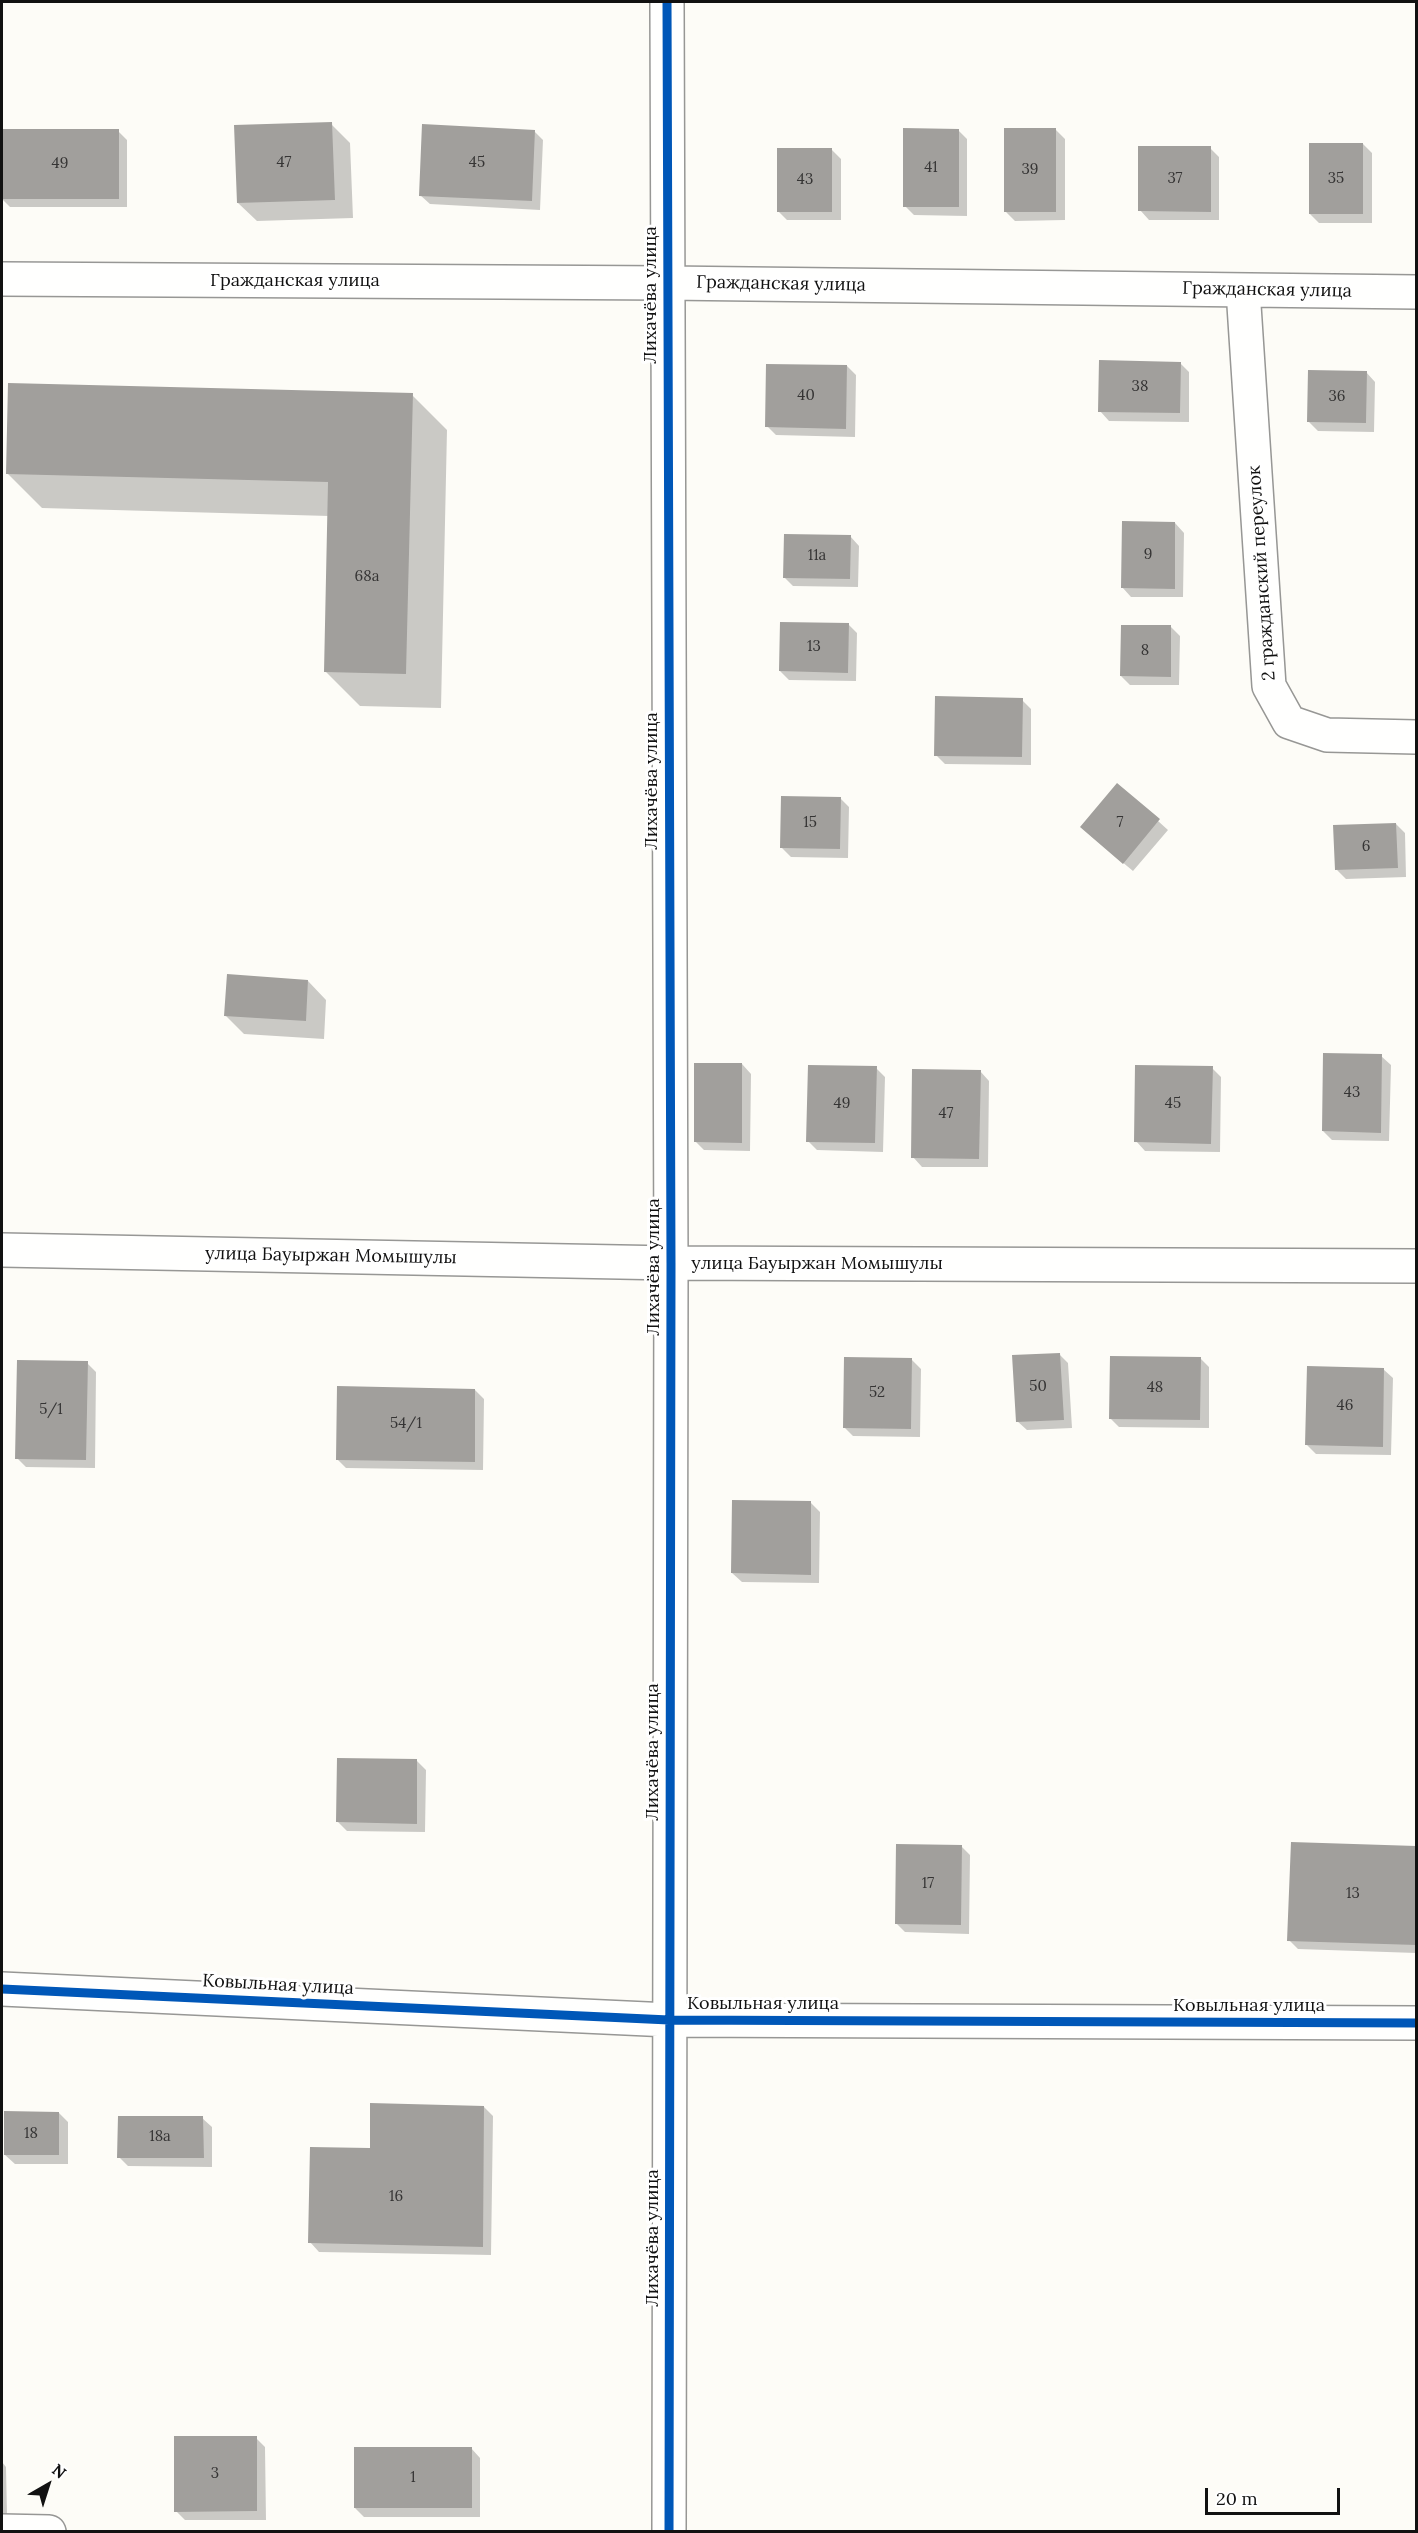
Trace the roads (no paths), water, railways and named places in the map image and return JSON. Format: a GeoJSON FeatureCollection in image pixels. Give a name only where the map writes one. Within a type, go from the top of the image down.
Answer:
{"type":"FeatureCollection","features":[{"type":"Feature","properties":{"kind":"street","name":"Лихачёва улица"},"geometry":{"type":"LineString","coordinates":[[667,2],[670,1263],[669,2532]]}},
{"type":"Feature","properties":{"kind":"street","name":"Гражданская улица"},"geometry":{"type":"LineString","coordinates":[[2,279],[667,283],[1416,292]]}},
{"type":"Feature","properties":{"kind":"street","name":"2 гражданский переулок"},"geometry":{"type":"LineString","coordinates":[[1243,290],[1269,686],[1289,722],[1327,735],[1416,737]]}},
{"type":"Feature","properties":{"kind":"street","name":"улица Бауыржан Момышулы"},"geometry":{"type":"LineString","coordinates":[[2,1250],[670,1263],[1416,1266]]}},
{"type":"Feature","properties":{"kind":"street","name":"Ковыльная улица"},"geometry":{"type":"LineString","coordinates":[[2,1989],[669,2020],[1416,2022]]}},
{"type":"Feature","properties":{"kind":"street"},"geometry":{"type":"LineString","coordinates":[[2,2531],[49,2532]]}}]}
